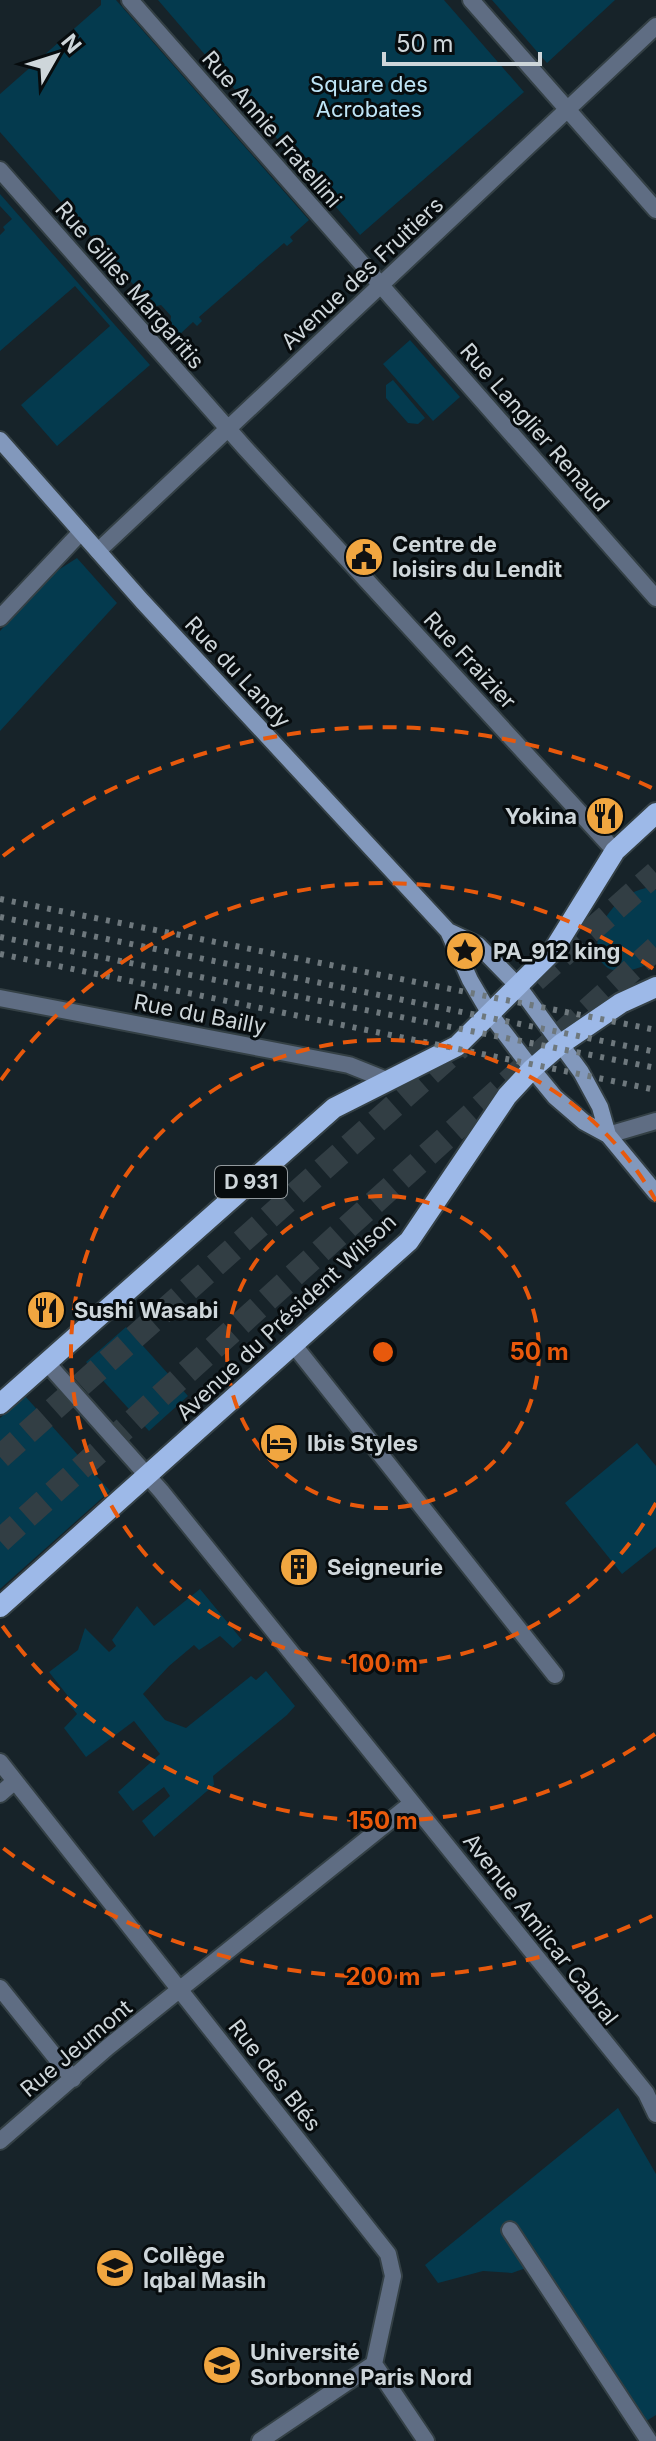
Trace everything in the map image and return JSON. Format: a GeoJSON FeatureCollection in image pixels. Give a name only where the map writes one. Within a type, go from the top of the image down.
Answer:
{"type":"FeatureCollection","features":[{"type":"Feature","properties":{"kind":"main road","name":"Rue du Landy"},"geometry":{"type":"LineString","coordinates":[[0,440],[142,601],[448,931],[470,980],[490,1014],[532,1069],[555,1097],[584,1122],[608,1135],[656,1193]]}},
{"type":"Feature","properties":{"kind":"main road","name":"D 931"},"geometry":{"type":"LineString","coordinates":[[0,1404],[334,1108],[457,1046],[544,962],[615,851],[656,813]]}},
{"type":"Feature","properties":{"kind":"main road","name":"Rue du Landy"},"geometry":{"type":"LineString","coordinates":[[448,931],[478,945],[518,986],[581,1072],[600,1107],[608,1135]]}},
{"type":"Feature","properties":{"kind":"main road","name":"Avenue du Président Wilson"},"geometry":{"type":"LineString","coordinates":[[0,1607],[409,1241],[507,1096],[532,1069],[561,1044],[621,1003],[656,987]]}},
{"type":"Feature","properties":{"kind":"street","name":"Rue Annie Fratellini"},"geometry":{"type":"LineString","coordinates":[[130,0],[381,286]]}},
{"type":"Feature","properties":{"kind":"street"},"geometry":{"type":"LineString","coordinates":[[471,0],[656,210]]}},
{"type":"Feature","properties":{"kind":"street","name":"Avenue des Fruitiers"},"geometry":{"type":"LineString","coordinates":[[98,551],[656,26]]}},
{"type":"Feature","properties":{"kind":"street","name":"Rue Gilles Margaritis"},"geometry":{"type":"LineString","coordinates":[[0,170],[228,429]]}},
{"type":"Feature","properties":{"kind":"street","name":"Rue Langlier Renaud"},"geometry":{"type":"LineString","coordinates":[[381,286],[656,598]]}},
{"type":"Feature","properties":{"kind":"street","name":"Rue Fraizier"},"geometry":{"type":"LineString","coordinates":[[228,429],[615,851]]}},
{"type":"Feature","properties":{"kind":"street"},"geometry":{"type":"LineString","coordinates":[[0,618],[81,532]]}},
{"type":"Feature","properties":{"kind":"street","name":"Rue du Bailly"},"geometry":{"type":"LineString","coordinates":[[0,998],[349,1065],[389,1081]]}},
{"type":"Feature","properties":{"kind":"street"},"geometry":{"type":"LineString","coordinates":[[608,1135],[656,1121]]}},
{"type":"Feature","properties":{"kind":"street"},"geometry":{"type":"LineString","coordinates":[[293,1344],[555,1675]]}},
{"type":"Feature","properties":{"kind":"street","name":"Avenue Amilcar Cabral"},"geometry":{"type":"LineString","coordinates":[[47,1363],[147,1476],[412,1803],[651,2089],[656,2114]]}},
{"type":"Feature","properties":{"kind":"street","name":"Rue des Blés"},"geometry":{"type":"LineString","coordinates":[[0,1762],[388,2254],[393,2276],[374,2364]]}},
{"type":"Feature","properties":{"kind":"street"},"geometry":{"type":"LineString","coordinates":[[0,1794],[15,1781]]}},
{"type":"Feature","properties":{"kind":"street","name":"Rue Jeumont"},"geometry":{"type":"LineString","coordinates":[[0,2141],[181,1989],[412,1803]]}},
{"type":"Feature","properties":{"kind":"street"},"geometry":{"type":"LineString","coordinates":[[0,1988],[73,2079]]}},
{"type":"Feature","properties":{"kind":"street"},"geometry":{"type":"LineString","coordinates":[[510,2230],[649,2441]]}},
{"type":"Feature","properties":{"kind":"street"},"geometry":{"type":"LineString","coordinates":[[260,2441],[374,2364],[426,2441]]}},
{"type":"Feature","properties":{"kind":"green space"},"geometry":{"type":"Polygon","coordinates":[[[101,0],[116,0],[309,220],[290,237],[293,241],[287,246],[284,243],[199,317],[202,321],[197,326],[193,322],[179,335],[170,326],[171,316],[161,305],[153,307],[0,132],[0,94],[101,5],[101,0]]]}},
{"type":"Feature","properties":{"kind":"green space","name":"Square des Acrobates"},"geometry":{"type":"Polygon","coordinates":[[[158,0],[444,0],[524,92],[360,235],[158,0]]]}},
{"type":"Feature","properties":{"kind":"green space"},"geometry":{"type":"Polygon","coordinates":[[[492,0],[615,0],[547,63],[492,0]]]}},
{"type":"Feature","properties":{"kind":"green space"},"geometry":{"type":"Polygon","coordinates":[[[0,194],[150,365],[57,446],[21,405],[110,326],[75,286],[0,351],[0,235],[12,219],[0,206],[0,194]]]}},
{"type":"Feature","properties":{"kind":"green space"},"geometry":{"type":"Polygon","coordinates":[[[410,340],[460,397],[433,421],[383,364],[410,340]]]}},
{"type":"Feature","properties":{"kind":"green space"},"geometry":{"type":"Polygon","coordinates":[[[393,380],[425,418],[418,424],[408,423],[386,398],[386,385],[393,380]]]}},
{"type":"Feature","properties":{"kind":"green space"},"geometry":{"type":"Polygon","coordinates":[[[77,558],[117,603],[0,731],[0,631],[52,574],[77,558]]]}},
{"type":"Feature","properties":{"kind":"green space"},"geometry":{"type":"Polygon","coordinates":[[[646,888],[656,890],[656,960],[630,970],[611,970],[601,960],[597,946],[601,928],[610,911],[626,897],[646,888]]]}},
{"type":"Feature","properties":{"kind":"green space"},"geometry":{"type":"Polygon","coordinates":[[[126,1327],[188,1396],[149,1431],[86,1362],[126,1327]]]}},
{"type":"Feature","properties":{"kind":"green space"},"geometry":{"type":"Polygon","coordinates":[[[25,1396],[110,1491],[0,1589],[0,1418],[25,1396]]]}},
{"type":"Feature","properties":{"kind":"green space"},"geometry":{"type":"Polygon","coordinates":[[[637,1443],[656,1466],[656,1547],[622,1574],[565,1503],[637,1443]]]}},
{"type":"Feature","properties":{"kind":"green space"},"geometry":{"type":"Polygon","coordinates":[[[200,1589],[242,1640],[233,1648],[220,1636],[199,1650],[194,1645],[143,1694],[165,1720],[186,1728],[251,1676],[256,1680],[266,1671],[295,1706],[213,1776],[214,1785],[154,1837],[142,1821],[170,1796],[164,1787],[133,1811],[118,1792],[160,1754],[134,1721],[86,1757],[64,1728],[77,1714],[69,1704],[71,1700],[49,1672],[78,1650],[85,1628],[109,1652],[116,1646],[112,1640],[137,1606],[154,1626],[200,1589]]]}},
{"type":"Feature","properties":{"kind":"green space"},"geometry":{"type":"Polygon","coordinates":[[[618,2108],[656,2174],[656,2415],[643,2423],[537,2264],[512,2273],[483,2271],[438,2283],[425,2265],[618,2108]]]}},
{"type":"Feature","properties":{"kind":"tunnel"},"geometry":{"type":"LineString","coordinates":[[535,980],[656,873]]}},
{"type":"Feature","properties":{"kind":"tunnel"},"geometry":{"type":"LineString","coordinates":[[0,1541],[656,948]]}},
{"type":"Feature","properties":{"kind":"tunnel"},"geometry":{"type":"LineString","coordinates":[[0,1457],[460,1047]]}},
{"type":"Feature","properties":{"kind":"railway"},"geometry":{"type":"LineString","coordinates":[[0,899],[656,1030]]}},
{"type":"Feature","properties":{"kind":"railway"},"geometry":{"type":"LineString","coordinates":[[0,917],[656,1052]]}},
{"type":"Feature","properties":{"kind":"railway"},"geometry":{"type":"LineString","coordinates":[[0,937],[656,1068]]}},
{"type":"Feature","properties":{"kind":"railway"},"geometry":{"type":"LineString","coordinates":[[0,954],[656,1090]]}},
{"type":"Feature","properties":{"kind":"place","name":"Centre de loisirs du Lendit"},"geometry":{"type":"Point","coordinates":[364,557]}},
{"type":"Feature","properties":{"kind":"place","name":"Yokina"},"geometry":{"type":"Point","coordinates":[605,816]}},
{"type":"Feature","properties":{"kind":"place","name":"PA_912 king"},"geometry":{"type":"Point","coordinates":[465,951]}},
{"type":"Feature","properties":{"kind":"place","name":"Sushi Wasabi"},"geometry":{"type":"Point","coordinates":[46,1310]}},
{"type":"Feature","properties":{"kind":"place","name":"Ibis Styles"},"geometry":{"type":"Point","coordinates":[279,1443]}},
{"type":"Feature","properties":{"kind":"place","name":"Seigneurie"},"geometry":{"type":"Point","coordinates":[299,1567]}},
{"type":"Feature","properties":{"kind":"place","name":"Collège Iqbal Masih"},"geometry":{"type":"Point","coordinates":[115,2268]}},
{"type":"Feature","properties":{"kind":"place","name":"Université Sorbonne Paris Nord"},"geometry":{"type":"Point","coordinates":[222,2365]}}]}
